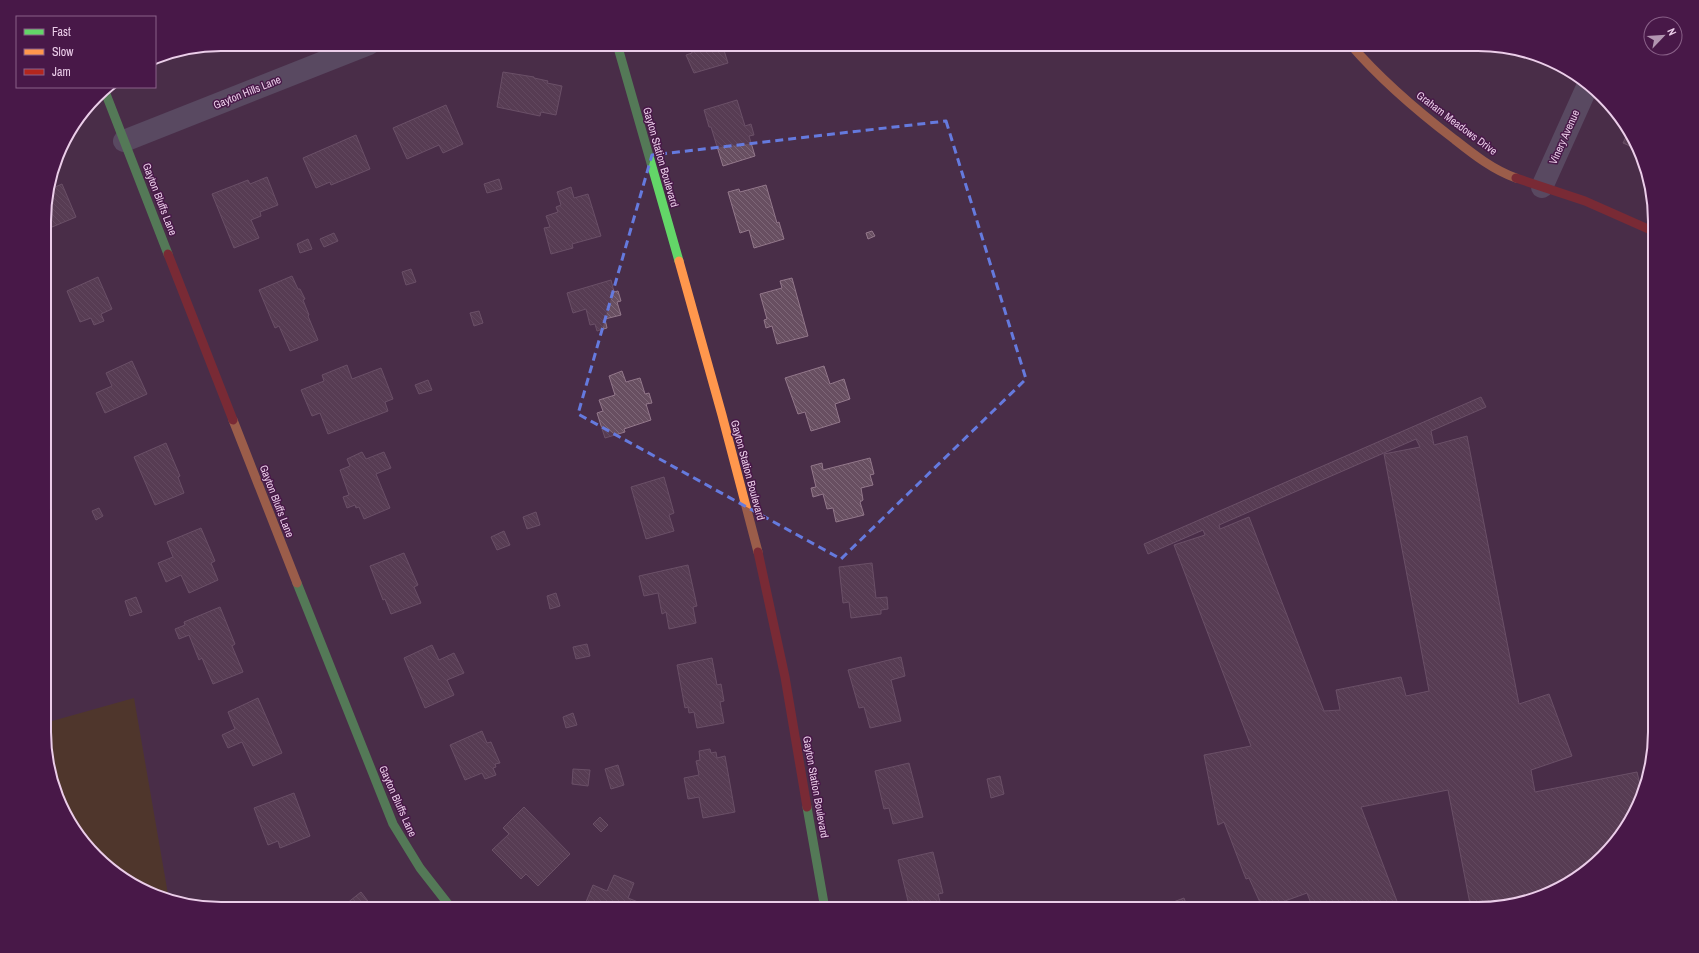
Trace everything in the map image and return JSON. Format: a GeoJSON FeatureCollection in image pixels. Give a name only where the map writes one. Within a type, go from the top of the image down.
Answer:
{"type":"FeatureCollection","features":[{"type":"Feature","properties":{"kind":"street","name":"Gayton Hills Lane"},"geometry":{"type":"LineString","coordinates":[[124,141],[351,51]]}},
{"type":"Feature","properties":{"kind":"street","name":"Gayton Station Boulevard"},"geometry":{"type":"LineString","coordinates":[[619,51],[726,430],[755,541],[786,686],[824,902]]}},
{"type":"Feature","properties":{"kind":"street","name":"Graham Meadows Drive"},"geometry":{"type":"LineString","coordinates":[[1356,51],[1372,69],[1397,92],[1429,120],[1476,156],[1506,174],[1585,201],[1648,229]]}},
{"type":"Feature","properties":{"kind":"street","name":"Vinery Avenue"},"geometry":{"type":"LineString","coordinates":[[1542,187],[1586,90]]}},
{"type":"Feature","properties":{"kind":"street","name":"Gayton Bluffs Lane"},"geometry":{"type":"LineString","coordinates":[[106,96],[392,824],[402,844],[430,883],[446,902]]}},
{"type":"Feature","properties":{"kind":"highlighted area"},"geometry":{"type":"Polygon","coordinates":[[[946,121],[1026,379],[841,559],[578,414],[652,155],[946,121]]]}},
{"type":"Feature","properties":{"kind":"shaded area"},"geometry":{"type":"Polygon","coordinates":[[[134,698],[168,894],[136,879],[118,867],[93,844],[86,835],[74,817],[60,787],[52,754],[51,721],[134,698]]]}},
{"type":"Feature","properties":{"kind":"building"},"geometry":{"type":"Polygon","coordinates":[[[691,51],[724,51],[728,63],[694,73],[686,55],[692,53],[691,51]]]}},
{"type":"Feature","properties":{"kind":"building"},"geometry":{"type":"Polygon","coordinates":[[[503,72],[534,77],[548,81],[547,83],[562,86],[556,115],[541,112],[540,116],[497,107],[503,72]]]}},
{"type":"Feature","properties":{"kind":"building"},"geometry":{"type":"Polygon","coordinates":[[[737,100],[745,126],[751,124],[754,135],[749,136],[755,156],[723,166],[704,110],[737,100]]]}},
{"type":"Feature","properties":{"kind":"building"},"geometry":{"type":"Polygon","coordinates":[[[446,105],[463,144],[443,153],[439,145],[407,159],[393,128],[446,105]]]}},
{"type":"Feature","properties":{"kind":"building"},"geometry":{"type":"Polygon","coordinates":[[[356,135],[370,169],[331,185],[330,182],[316,188],[303,158],[356,135]]]}},
{"type":"Feature","properties":{"kind":"building"},"geometry":{"type":"Polygon","coordinates":[[[1626,138],[1630,146],[1623,143],[1626,138]]]}},
{"type":"Feature","properties":{"kind":"building"},"geometry":{"type":"Polygon","coordinates":[[[267,177],[278,205],[260,212],[261,216],[251,220],[259,238],[234,248],[212,194],[248,180],[250,184],[267,177]]]}},
{"type":"Feature","properties":{"kind":"building"},"geometry":{"type":"Polygon","coordinates":[[[499,179],[502,189],[487,193],[484,184],[499,179]]]}},
{"type":"Feature","properties":{"kind":"building"},"geometry":{"type":"Polygon","coordinates":[[[62,184],[76,217],[51,227],[51,210],[54,187],[62,184]]]}},
{"type":"Feature","properties":{"kind":"building"},"geometry":{"type":"Polygon","coordinates":[[[766,185],[777,223],[779,222],[784,239],[754,248],[749,230],[740,233],[728,192],[739,189],[740,192],[766,185]]]}},
{"type":"Feature","properties":{"kind":"building"},"geometry":{"type":"Polygon","coordinates":[[[571,187],[574,198],[588,194],[601,236],[572,244],[573,248],[551,254],[544,228],[550,227],[546,216],[558,212],[556,207],[561,205],[557,192],[571,187]]]}},
{"type":"Feature","properties":{"kind":"building"},"geometry":{"type":"Polygon","coordinates":[[[872,231],[875,236],[868,239],[866,233],[872,231]]]}},
{"type":"Feature","properties":{"kind":"building"},"geometry":{"type":"Polygon","coordinates":[[[334,233],[338,241],[324,247],[320,239],[334,233]]]}},
{"type":"Feature","properties":{"kind":"building"},"geometry":{"type":"Polygon","coordinates":[[[308,239],[312,249],[300,253],[297,244],[308,239]]]}},
{"type":"Feature","properties":{"kind":"building"},"geometry":{"type":"Polygon","coordinates":[[[411,269],[416,282],[406,285],[402,272],[411,269]]]}},
{"type":"Feature","properties":{"kind":"building"},"geometry":{"type":"Polygon","coordinates":[[[292,276],[305,299],[303,300],[309,315],[308,316],[318,340],[290,351],[279,326],[275,328],[259,290],[292,276]]]}},
{"type":"Feature","properties":{"kind":"building"},"geometry":{"type":"Polygon","coordinates":[[[98,277],[112,309],[101,314],[104,321],[94,325],[91,318],[80,322],[67,291],[98,277]]]}},
{"type":"Feature","properties":{"kind":"building"},"geometry":{"type":"Polygon","coordinates":[[[792,278],[808,336],[777,344],[772,326],[766,328],[764,320],[767,319],[760,294],[782,288],[780,281],[792,278]]]}},
{"type":"Feature","properties":{"kind":"building"},"geometry":{"type":"Polygon","coordinates":[[[611,280],[614,292],[618,291],[621,301],[617,302],[621,315],[605,319],[607,328],[597,331],[595,324],[590,325],[586,309],[573,313],[567,293],[611,280]]]}},
{"type":"Feature","properties":{"kind":"building"},"geometry":{"type":"Polygon","coordinates":[[[479,311],[483,323],[474,326],[470,313],[479,311]]]}},
{"type":"Feature","properties":{"kind":"building"},"geometry":{"type":"Polygon","coordinates":[[[132,361],[147,394],[105,413],[96,393],[112,386],[106,373],[132,361]]]}},
{"type":"Feature","properties":{"kind":"building"},"geometry":{"type":"Polygon","coordinates":[[[347,365],[352,379],[381,368],[393,399],[385,402],[388,411],[328,434],[320,413],[312,416],[301,390],[324,381],[322,375],[347,365]]]}},
{"type":"Feature","properties":{"kind":"building"},"geometry":{"type":"Polygon","coordinates":[[[824,366],[830,384],[844,379],[850,399],[835,404],[840,422],[811,431],[805,412],[798,414],[785,378],[824,366]]]}},
{"type":"Feature","properties":{"kind":"building"},"geometry":{"type":"Polygon","coordinates":[[[622,371],[626,382],[640,378],[645,394],[649,393],[652,403],[646,404],[651,420],[624,429],[625,432],[605,438],[597,413],[603,411],[599,400],[615,395],[609,376],[622,371]]]}},
{"type":"Feature","properties":{"kind":"building"},"geometry":{"type":"Polygon","coordinates":[[[428,380],[432,390],[419,394],[415,385],[428,380]]]}},
{"type":"Feature","properties":{"kind":"building"},"geometry":{"type":"Polygon","coordinates":[[[1481,397],[1486,407],[1431,431],[1434,445],[1467,436],[1519,704],[1549,694],[1572,756],[1531,770],[1535,792],[1637,772],[1640,784],[1625,817],[1606,844],[1590,860],[1563,879],[1533,893],[1511,899],[1489,902],[1470,902],[1448,790],[1361,807],[1397,902],[1310,902],[1307,893],[1282,902],[1260,902],[1249,878],[1246,879],[1224,822],[1218,825],[1204,755],[1251,746],[1174,545],[1205,535],[1203,530],[1148,554],[1144,544],[1481,397]],[[1416,439],[1219,525],[1220,529],[1249,517],[1324,711],[1340,710],[1336,690],[1401,677],[1406,696],[1429,691],[1384,454],[1420,447],[1416,439]]]}},
{"type":"Feature","properties":{"kind":"building"},"geometry":{"type":"Polygon","coordinates":[[[166,443],[180,476],[178,477],[184,493],[155,505],[134,457],[166,443]]]}},
{"type":"Feature","properties":{"kind":"building"},"geometry":{"type":"Polygon","coordinates":[[[362,452],[366,459],[384,452],[391,468],[376,474],[390,508],[364,519],[359,507],[356,508],[355,505],[347,508],[343,497],[349,495],[340,470],[350,466],[347,459],[362,452]]]}},
{"type":"Feature","properties":{"kind":"building"},"geometry":{"type":"Polygon","coordinates":[[[870,458],[874,474],[870,475],[873,485],[861,488],[863,500],[860,502],[864,515],[836,522],[833,508],[827,509],[823,494],[813,497],[811,488],[816,487],[811,466],[822,463],[823,470],[870,458]]]}},
{"type":"Feature","properties":{"kind":"building"},"geometry":{"type":"Polygon","coordinates":[[[664,477],[674,513],[669,515],[674,531],[646,539],[631,487],[664,477]]]}},
{"type":"Feature","properties":{"kind":"building"},"geometry":{"type":"Polygon","coordinates":[[[99,508],[103,516],[96,520],[92,511],[99,508]]]}},
{"type":"Feature","properties":{"kind":"building"},"geometry":{"type":"Polygon","coordinates":[[[536,512],[540,525],[527,529],[523,517],[536,512]]]}},
{"type":"Feature","properties":{"kind":"building"},"geometry":{"type":"Polygon","coordinates":[[[201,528],[215,561],[211,563],[218,580],[189,593],[181,575],[166,582],[158,563],[173,557],[167,542],[201,528]]]}},
{"type":"Feature","properties":{"kind":"building"},"geometry":{"type":"Polygon","coordinates":[[[504,531],[510,545],[497,550],[491,537],[504,531]]]}},
{"type":"Feature","properties":{"kind":"building"},"geometry":{"type":"Polygon","coordinates":[[[404,553],[418,585],[414,587],[421,603],[391,614],[385,599],[383,600],[370,566],[404,553]]]}},
{"type":"Feature","properties":{"kind":"building"},"geometry":{"type":"Polygon","coordinates":[[[872,563],[876,598],[887,597],[888,609],[881,610],[881,614],[851,618],[849,602],[843,603],[839,567],[872,563]]]}},
{"type":"Feature","properties":{"kind":"building"},"geometry":{"type":"Polygon","coordinates":[[[688,565],[697,606],[693,607],[696,623],[669,629],[666,612],[662,614],[658,593],[644,596],[639,576],[688,565]]]}},
{"type":"Feature","properties":{"kind":"building"},"geometry":{"type":"Polygon","coordinates":[[[556,593],[560,606],[550,609],[547,596],[556,593]]]}},
{"type":"Feature","properties":{"kind":"building"},"geometry":{"type":"Polygon","coordinates":[[[136,597],[142,612],[130,616],[125,601],[136,597]]]}},
{"type":"Feature","properties":{"kind":"building"},"geometry":{"type":"Polygon","coordinates":[[[220,607],[235,644],[232,646],[243,672],[213,684],[202,658],[199,660],[189,635],[179,639],[175,629],[185,625],[184,622],[220,607]]]}},
{"type":"Feature","properties":{"kind":"building"},"geometry":{"type":"Polygon","coordinates":[[[587,644],[590,656],[576,659],[573,647],[587,644]]]}},
{"type":"Feature","properties":{"kind":"building"},"geometry":{"type":"Polygon","coordinates":[[[432,645],[439,660],[454,653],[464,673],[447,680],[454,695],[425,708],[404,658],[432,645]]]}},
{"type":"Feature","properties":{"kind":"building"},"geometry":{"type":"Polygon","coordinates":[[[901,657],[905,676],[891,680],[901,721],[870,728],[864,707],[859,708],[848,670],[901,657]]]}},
{"type":"Feature","properties":{"kind":"building"},"geometry":{"type":"Polygon","coordinates":[[[712,658],[717,685],[721,684],[724,701],[720,702],[724,723],[697,728],[694,712],[689,713],[688,707],[685,708],[677,665],[712,658]]]}},
{"type":"Feature","properties":{"kind":"building"},"geometry":{"type":"Polygon","coordinates":[[[258,698],[282,753],[253,766],[242,742],[228,748],[222,735],[235,729],[228,712],[258,698]]]}},
{"type":"Feature","properties":{"kind":"building"},"geometry":{"type":"Polygon","coordinates":[[[573,713],[577,725],[566,728],[563,717],[573,713]]]}},
{"type":"Feature","properties":{"kind":"building"},"geometry":{"type":"Polygon","coordinates":[[[482,731],[487,743],[491,742],[500,763],[495,764],[496,767],[493,768],[496,775],[485,779],[482,773],[465,780],[450,745],[482,731]]]}},
{"type":"Feature","properties":{"kind":"building"},"geometry":{"type":"Polygon","coordinates":[[[710,749],[711,753],[716,752],[717,758],[725,756],[735,812],[703,818],[699,797],[688,799],[684,778],[699,775],[696,761],[700,760],[699,751],[710,749]]]}},
{"type":"Feature","properties":{"kind":"building"},"geometry":{"type":"Polygon","coordinates":[[[909,763],[923,817],[893,824],[889,808],[884,809],[875,771],[909,763]]]}},
{"type":"Feature","properties":{"kind":"building"},"geometry":{"type":"Polygon","coordinates":[[[618,765],[624,785],[611,789],[605,769],[618,765]]]}},
{"type":"Feature","properties":{"kind":"building"},"geometry":{"type":"Polygon","coordinates":[[[573,769],[590,770],[588,786],[572,784],[573,769]]]}},
{"type":"Feature","properties":{"kind":"building"},"geometry":{"type":"Polygon","coordinates":[[[1000,776],[1004,794],[991,798],[987,779],[1000,776]]]}},
{"type":"Feature","properties":{"kind":"building"},"geometry":{"type":"Polygon","coordinates":[[[294,793],[310,836],[280,848],[278,841],[268,845],[254,808],[294,793]]]}},
{"type":"Feature","properties":{"kind":"building"},"geometry":{"type":"Polygon","coordinates":[[[524,807],[570,854],[538,886],[526,874],[521,879],[492,850],[509,834],[503,828],[524,807]]]}},
{"type":"Feature","properties":{"kind":"building"},"geometry":{"type":"Polygon","coordinates":[[[600,817],[608,825],[601,832],[593,824],[600,817]]]}},
{"type":"Feature","properties":{"kind":"building"},"geometry":{"type":"Polygon","coordinates":[[[933,852],[943,893],[938,894],[940,902],[908,902],[898,860],[933,852]]]}},
{"type":"Feature","properties":{"kind":"building"},"geometry":{"type":"Polygon","coordinates":[[[614,875],[634,883],[628,898],[638,902],[586,902],[593,885],[607,891],[614,875]]]}},
{"type":"Feature","properties":{"kind":"building"},"geometry":{"type":"Polygon","coordinates":[[[361,892],[369,902],[348,902],[361,892]]]}},
{"type":"Feature","properties":{"kind":"building"},"geometry":{"type":"Polygon","coordinates":[[[1184,898],[1185,902],[1173,902],[1184,898]]]}},
{"type":"Feature","properties":{"kind":"traffic: fast"},"geometry":{"type":"LineString","coordinates":[[619,51],[679,261]]}},
{"type":"Feature","properties":{"kind":"traffic: fast"},"geometry":{"type":"LineString","coordinates":[[107,95],[168,254]]}},
{"type":"Feature","properties":{"kind":"traffic: fast"},"geometry":{"type":"LineString","coordinates":[[297,583],[393,824],[420,868],[447,902]]}},
{"type":"Feature","properties":{"kind":"traffic: fast"},"geometry":{"type":"LineString","coordinates":[[807,807],[824,902]]}},
{"type":"Feature","properties":{"kind":"traffic: slow"},"geometry":{"type":"LineString","coordinates":[[1356,51],[1399,94],[1426,117],[1484,161],[1499,171],[1516,178]]}},
{"type":"Feature","properties":{"kind":"traffic: slow"},"geometry":{"type":"LineString","coordinates":[[679,261],[758,552]]}},
{"type":"Feature","properties":{"kind":"traffic: slow"},"geometry":{"type":"LineString","coordinates":[[233,420],[297,583]]}},
{"type":"Feature","properties":{"kind":"traffic: jam"},"geometry":{"type":"LineString","coordinates":[[1516,178],[1585,201],[1648,229]]}},
{"type":"Feature","properties":{"kind":"traffic: jam"},"geometry":{"type":"LineString","coordinates":[[168,254],[233,420]]}},
{"type":"Feature","properties":{"kind":"traffic: jam"},"geometry":{"type":"LineString","coordinates":[[758,552],[785,677],[807,807]]}}]}
